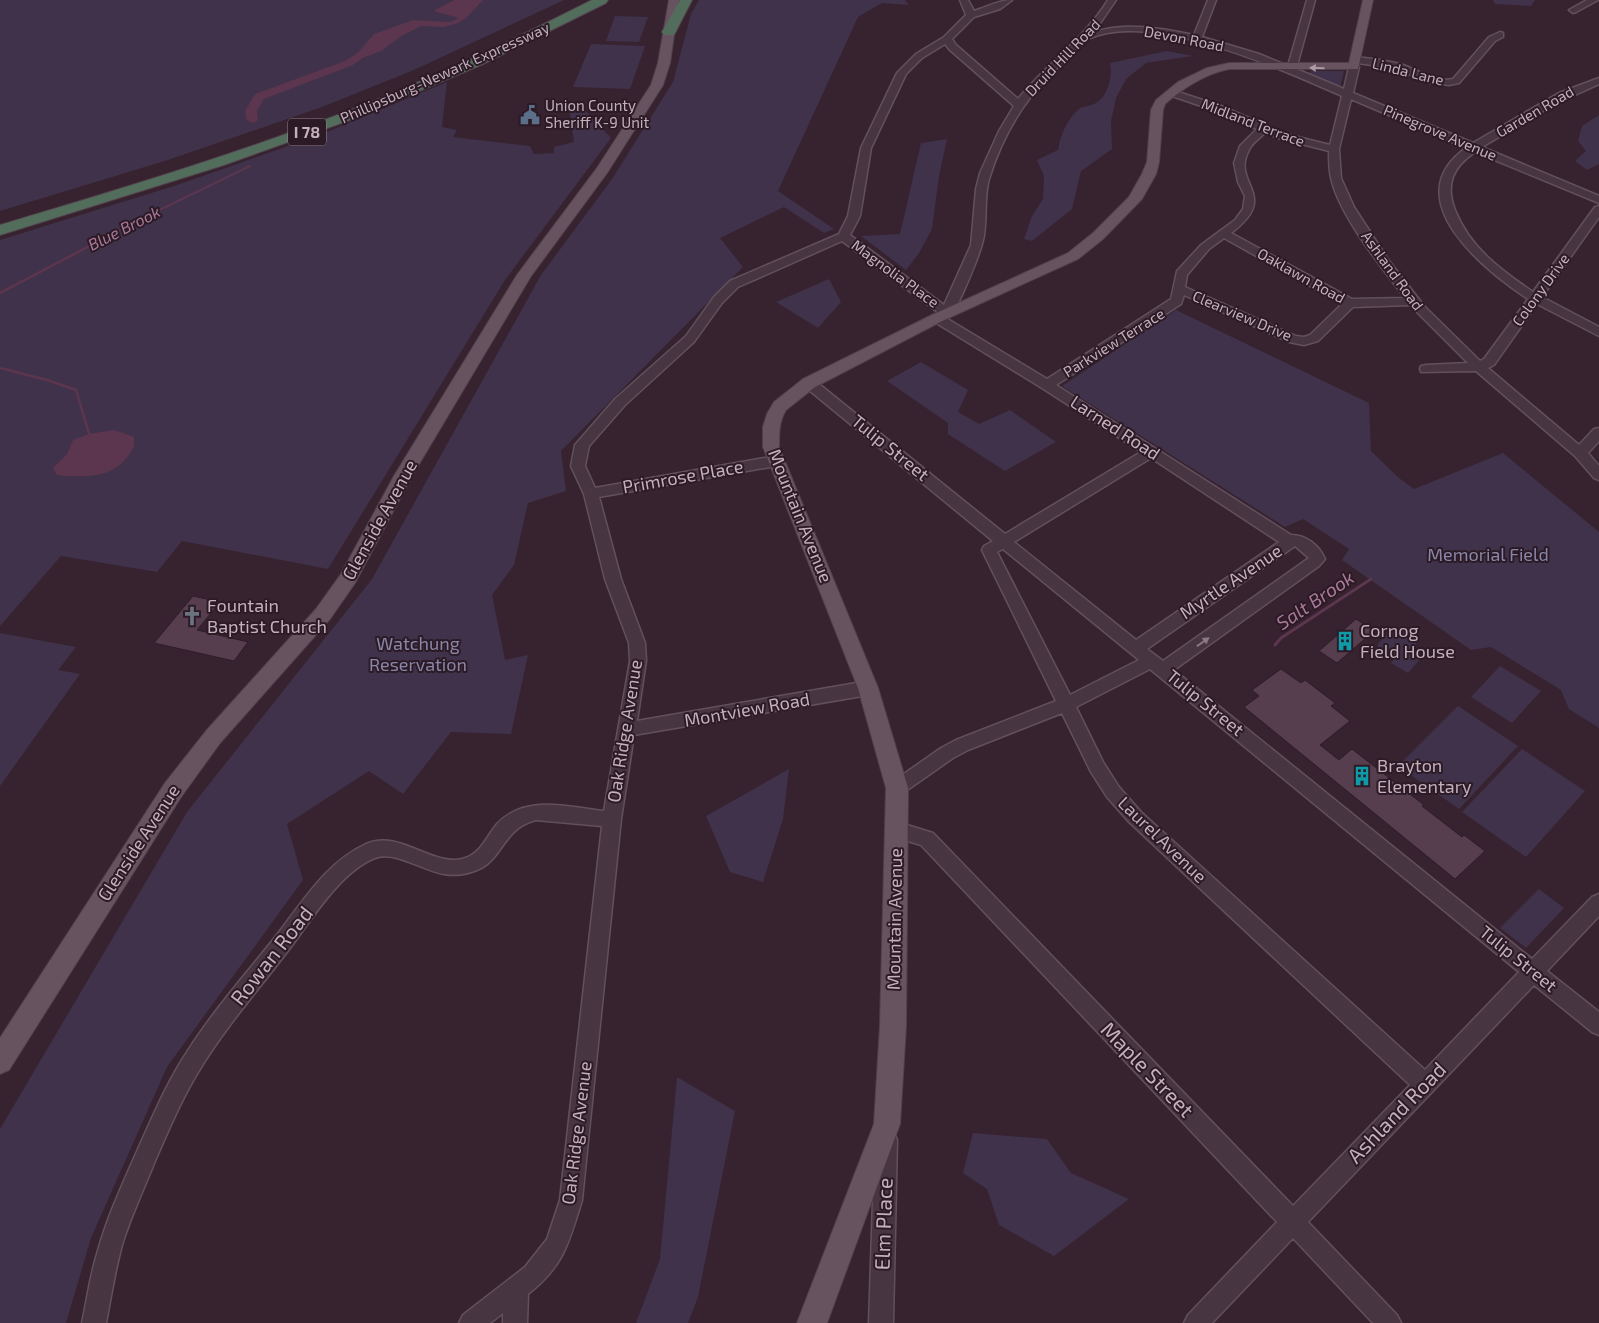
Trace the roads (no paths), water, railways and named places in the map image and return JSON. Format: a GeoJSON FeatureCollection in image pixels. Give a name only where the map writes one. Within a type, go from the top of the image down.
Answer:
{"type":"FeatureCollection","features":[{"type":"Feature","properties":{"kind":"highway","name":"Phillipsburg-Newark Expressway"},"geometry":{"type":"LineString","coordinates":[[0,220],[172,167],[329,113],[433,71],[522,31],[582,0]]}},
{"type":"Feature","properties":{"kind":"highway","name":"Phillipsburg-Newark Expressway"},"geometry":{"type":"LineString","coordinates":[[0,230],[158,182],[350,116],[495,53],[602,0]]}},
{"type":"Feature","properties":{"kind":"highway"},"geometry":{"type":"LineString","coordinates":[[669,32],[686,0]]}},
{"type":"Feature","properties":{"kind":"main road","name":"Glenside Avenue"},"geometry":{"type":"LineString","coordinates":[[0,1061],[7,1037],[172,790],[213,737],[323,614],[348,578],[403,476],[521,281],[602,170],[657,85],[664,63],[674,0]]}},
{"type":"Feature","properties":{"kind":"main road","name":"Ashland Road"},"geometry":{"type":"LineString","coordinates":[[1355,63],[1368,0]]}},
{"type":"Feature","properties":{"kind":"main road","name":"Mountain Avenue"},"geometry":{"type":"LineString","coordinates":[[812,1323],[887,1124],[893,1026],[897,788],[868,688],[776,461],[771,440],[775,414],[788,398],[809,382],[942,315],[1073,256],[1098,236],[1135,199],[1142,188],[1153,162],[1158,106],[1172,94],[1214,69],[1229,66],[1287,67],[1355,63]]}},
{"type":"Feature","properties":{"kind":"street"},"geometry":{"type":"LineString","coordinates":[[964,0],[971,15]]}},
{"type":"Feature","properties":{"kind":"street"},"geometry":{"type":"LineString","coordinates":[[843,236],[854,216],[866,148],[902,73],[910,63],[934,46],[950,43],[971,15],[997,7],[1008,0]]}},
{"type":"Feature","properties":{"kind":"street","name":"Druid Hill Road"},"geometry":{"type":"LineString","coordinates":[[942,315],[977,245],[980,234],[983,180],[1019,105],[1050,70],[1103,17],[1112,0]]}},
{"type":"Feature","properties":{"kind":"street"},"geometry":{"type":"LineString","coordinates":[[1197,39],[1212,0]]}},
{"type":"Feature","properties":{"kind":"street"},"geometry":{"type":"LineString","coordinates":[[1287,67],[1311,0]]}},
{"type":"Feature","properties":{"kind":"street"},"geometry":{"type":"LineString","coordinates":[[1573,10],[1594,0]]}},
{"type":"Feature","properties":{"kind":"street"},"geometry":{"type":"LineString","coordinates":[[1103,17],[1118,29]]}},
{"type":"Feature","properties":{"kind":"street","name":"Devon Road"},"geometry":{"type":"LineString","coordinates":[[1085,37],[1118,29],[1151,31],[1197,39],[1245,52],[1287,67]]}},
{"type":"Feature","properties":{"kind":"street","name":"Linda Lane"},"geometry":{"type":"LineString","coordinates":[[1355,63],[1396,66],[1440,82],[1449,83],[1456,81],[1492,39],[1500,35]]}},
{"type":"Feature","properties":{"kind":"street"},"geometry":{"type":"LineString","coordinates":[[950,43],[1019,105]]}},
{"type":"Feature","properties":{"kind":"street","name":"Ashland Road"},"geometry":{"type":"LineString","coordinates":[[1355,63],[1334,149],[1336,178],[1348,208],[1384,263],[1412,301],[1479,367],[1580,453],[1599,474]]}},
{"type":"Feature","properties":{"kind":"street","name":"Pinegrove Avenue"},"geometry":{"type":"LineString","coordinates":[[1287,67],[1346,94],[1599,200]]}},
{"type":"Feature","properties":{"kind":"street","name":"Garden Road"},"geometry":{"type":"LineString","coordinates":[[1598,81],[1571,90],[1474,147],[1448,173],[1445,184],[1448,209],[1454,222],[1475,250],[1507,279],[1535,298],[1599,332]]}},
{"type":"Feature","properties":{"kind":"street","name":"Midland Terrace"},"geometry":{"type":"LineString","coordinates":[[1172,94],[1217,108],[1263,129],[1294,140],[1334,149]]}},
{"type":"Feature","properties":{"kind":"street","name":"Parkview Terrace"},"geometry":{"type":"LineString","coordinates":[[1047,385],[1174,305],[1179,297],[1181,274],[1205,247],[1243,218],[1249,209],[1250,196],[1243,182],[1240,163],[1244,148],[1263,129]]}},
{"type":"Feature","properties":{"kind":"street","name":"Colony Drive"},"geometry":{"type":"LineString","coordinates":[[1479,367],[1489,362],[1599,209]]}},
{"type":"Feature","properties":{"kind":"street","name":"Oaklawn Road"},"geometry":{"type":"LineString","coordinates":[[1223,233],[1350,303],[1412,301]]}},
{"type":"Feature","properties":{"kind":"street","name":"Magnolia Place"},"geometry":{"type":"LineString","coordinates":[[843,236],[942,315]]}},
{"type":"Feature","properties":{"kind":"street","name":"Oak Ridge Avenue"},"geometry":{"type":"LineString","coordinates":[[471,1323],[533,1275],[556,1246],[572,1200],[612,819],[638,661],[636,643],[613,579],[591,494],[578,466],[582,445],[620,402],[690,339],[724,292],[747,277],[843,236]]}},
{"type":"Feature","properties":{"kind":"street","name":"Clearview Drive"},"geometry":{"type":"LineString","coordinates":[[1180,289],[1293,339],[1304,341],[1314,338],[1350,303]]}},
{"type":"Feature","properties":{"kind":"street","name":"Larned Road"},"geometry":{"type":"LineString","coordinates":[[942,315],[1290,542]]}},
{"type":"Feature","properties":{"kind":"street"},"geometry":{"type":"LineString","coordinates":[[1426,369],[1479,367]]}},
{"type":"Feature","properties":{"kind":"street","name":"Tulip Street"},"geometry":{"type":"LineString","coordinates":[[809,382],[1599,1026]]}},
{"type":"Feature","properties":{"kind":"street"},"geometry":{"type":"LineString","coordinates":[[1580,453],[1599,432]]}},
{"type":"Feature","properties":{"kind":"street"},"geometry":{"type":"LineString","coordinates":[[1004,540],[1152,452]]}},
{"type":"Feature","properties":{"kind":"street","name":"Primrose Place"},"geometry":{"type":"LineString","coordinates":[[591,494],[776,461]]}},
{"type":"Feature","properties":{"kind":"street","name":"Laurel Avenue"},"geometry":{"type":"LineString","coordinates":[[1004,540],[989,550],[1065,705],[1097,767],[1113,792],[1135,817],[1424,1084]]}},
{"type":"Feature","properties":{"kind":"street","name":"Myrtle Avenue"},"geometry":{"type":"LineString","coordinates":[[897,788],[947,753],[962,745],[1065,705],[1158,665],[1317,559],[1315,553],[1293,540],[1136,648]]}},
{"type":"Feature","properties":{"kind":"street","name":"Montview Road"},"geometry":{"type":"LineString","coordinates":[[626,730],[868,688]]}},
{"type":"Feature","properties":{"kind":"street","name":"Rowan Road"},"geometry":{"type":"LineString","coordinates":[[94,1323],[110,1246],[134,1185],[183,1078],[211,1034],[312,904],[336,878],[359,858],[381,847],[393,849],[443,868],[460,867],[476,862],[483,856],[505,826],[525,814],[536,812],[612,819]]}},
{"type":"Feature","properties":{"kind":"street","name":"Maple Street"},"geometry":{"type":"LineString","coordinates":[[897,830],[927,839],[1389,1323]]}},
{"type":"Feature","properties":{"kind":"street","name":"Ashland Road"},"geometry":{"type":"LineString","coordinates":[[1196,1323],[1599,903]]}},
{"type":"Feature","properties":{"kind":"street","name":"Elm Place"},"geometry":{"type":"LineString","coordinates":[[881,1323],[887,1124]]}},
{"type":"Feature","properties":{"kind":"street"},"geometry":{"type":"LineString","coordinates":[[515,1323],[516,1288]]}},
{"type":"Feature","properties":{"kind":"waterway","name":"Blue Brook"},"geometry":{"type":"LineString","coordinates":[[252,119],[251,111],[259,97],[349,63],[370,48]]}},
{"type":"Feature","properties":{"kind":"waterway","name":"Blue Brook"},"geometry":{"type":"LineString","coordinates":[[142,218],[250,166]]}},
{"type":"Feature","properties":{"kind":"waterway","name":"Blue Brook"},"geometry":{"type":"LineString","coordinates":[[0,293],[142,218]]}},
{"type":"Feature","properties":{"kind":"waterway","name":"Blue Brook"},"geometry":{"type":"LineString","coordinates":[[0,368],[47,380],[76,390],[90,437]]}},
{"type":"Feature","properties":{"kind":"waterway","name":"Salt Brook"},"geometry":{"type":"LineString","coordinates":[[1275,645],[1281,638],[1371,579]]}},
{"type":"Feature","properties":{"kind":"place","name":"Union County Sheriff K-9 Unit"},"geometry":{"type":"Point","coordinates":[530,115]}},
{"type":"Feature","properties":{"kind":"place","name":"Fountain Baptist Church"},"geometry":{"type":"Point","coordinates":[192,616]}},
{"type":"Feature","properties":{"kind":"place","name":"Cornog Field House"},"geometry":{"type":"Point","coordinates":[1345,641]}},
{"type":"Feature","properties":{"kind":"place","name":"Brayton Elementary"},"geometry":{"type":"Point","coordinates":[1362,776]}},
{"type":"Feature","properties":{"kind":"park label","name":"Memorial Field"},"geometry":{"type":"Point","coordinates":[1488,555]}},
{"type":"Feature","properties":{"kind":"park label","name":"Watchung Reservation"},"geometry":{"type":"Point","coordinates":[418,654]}}]}
